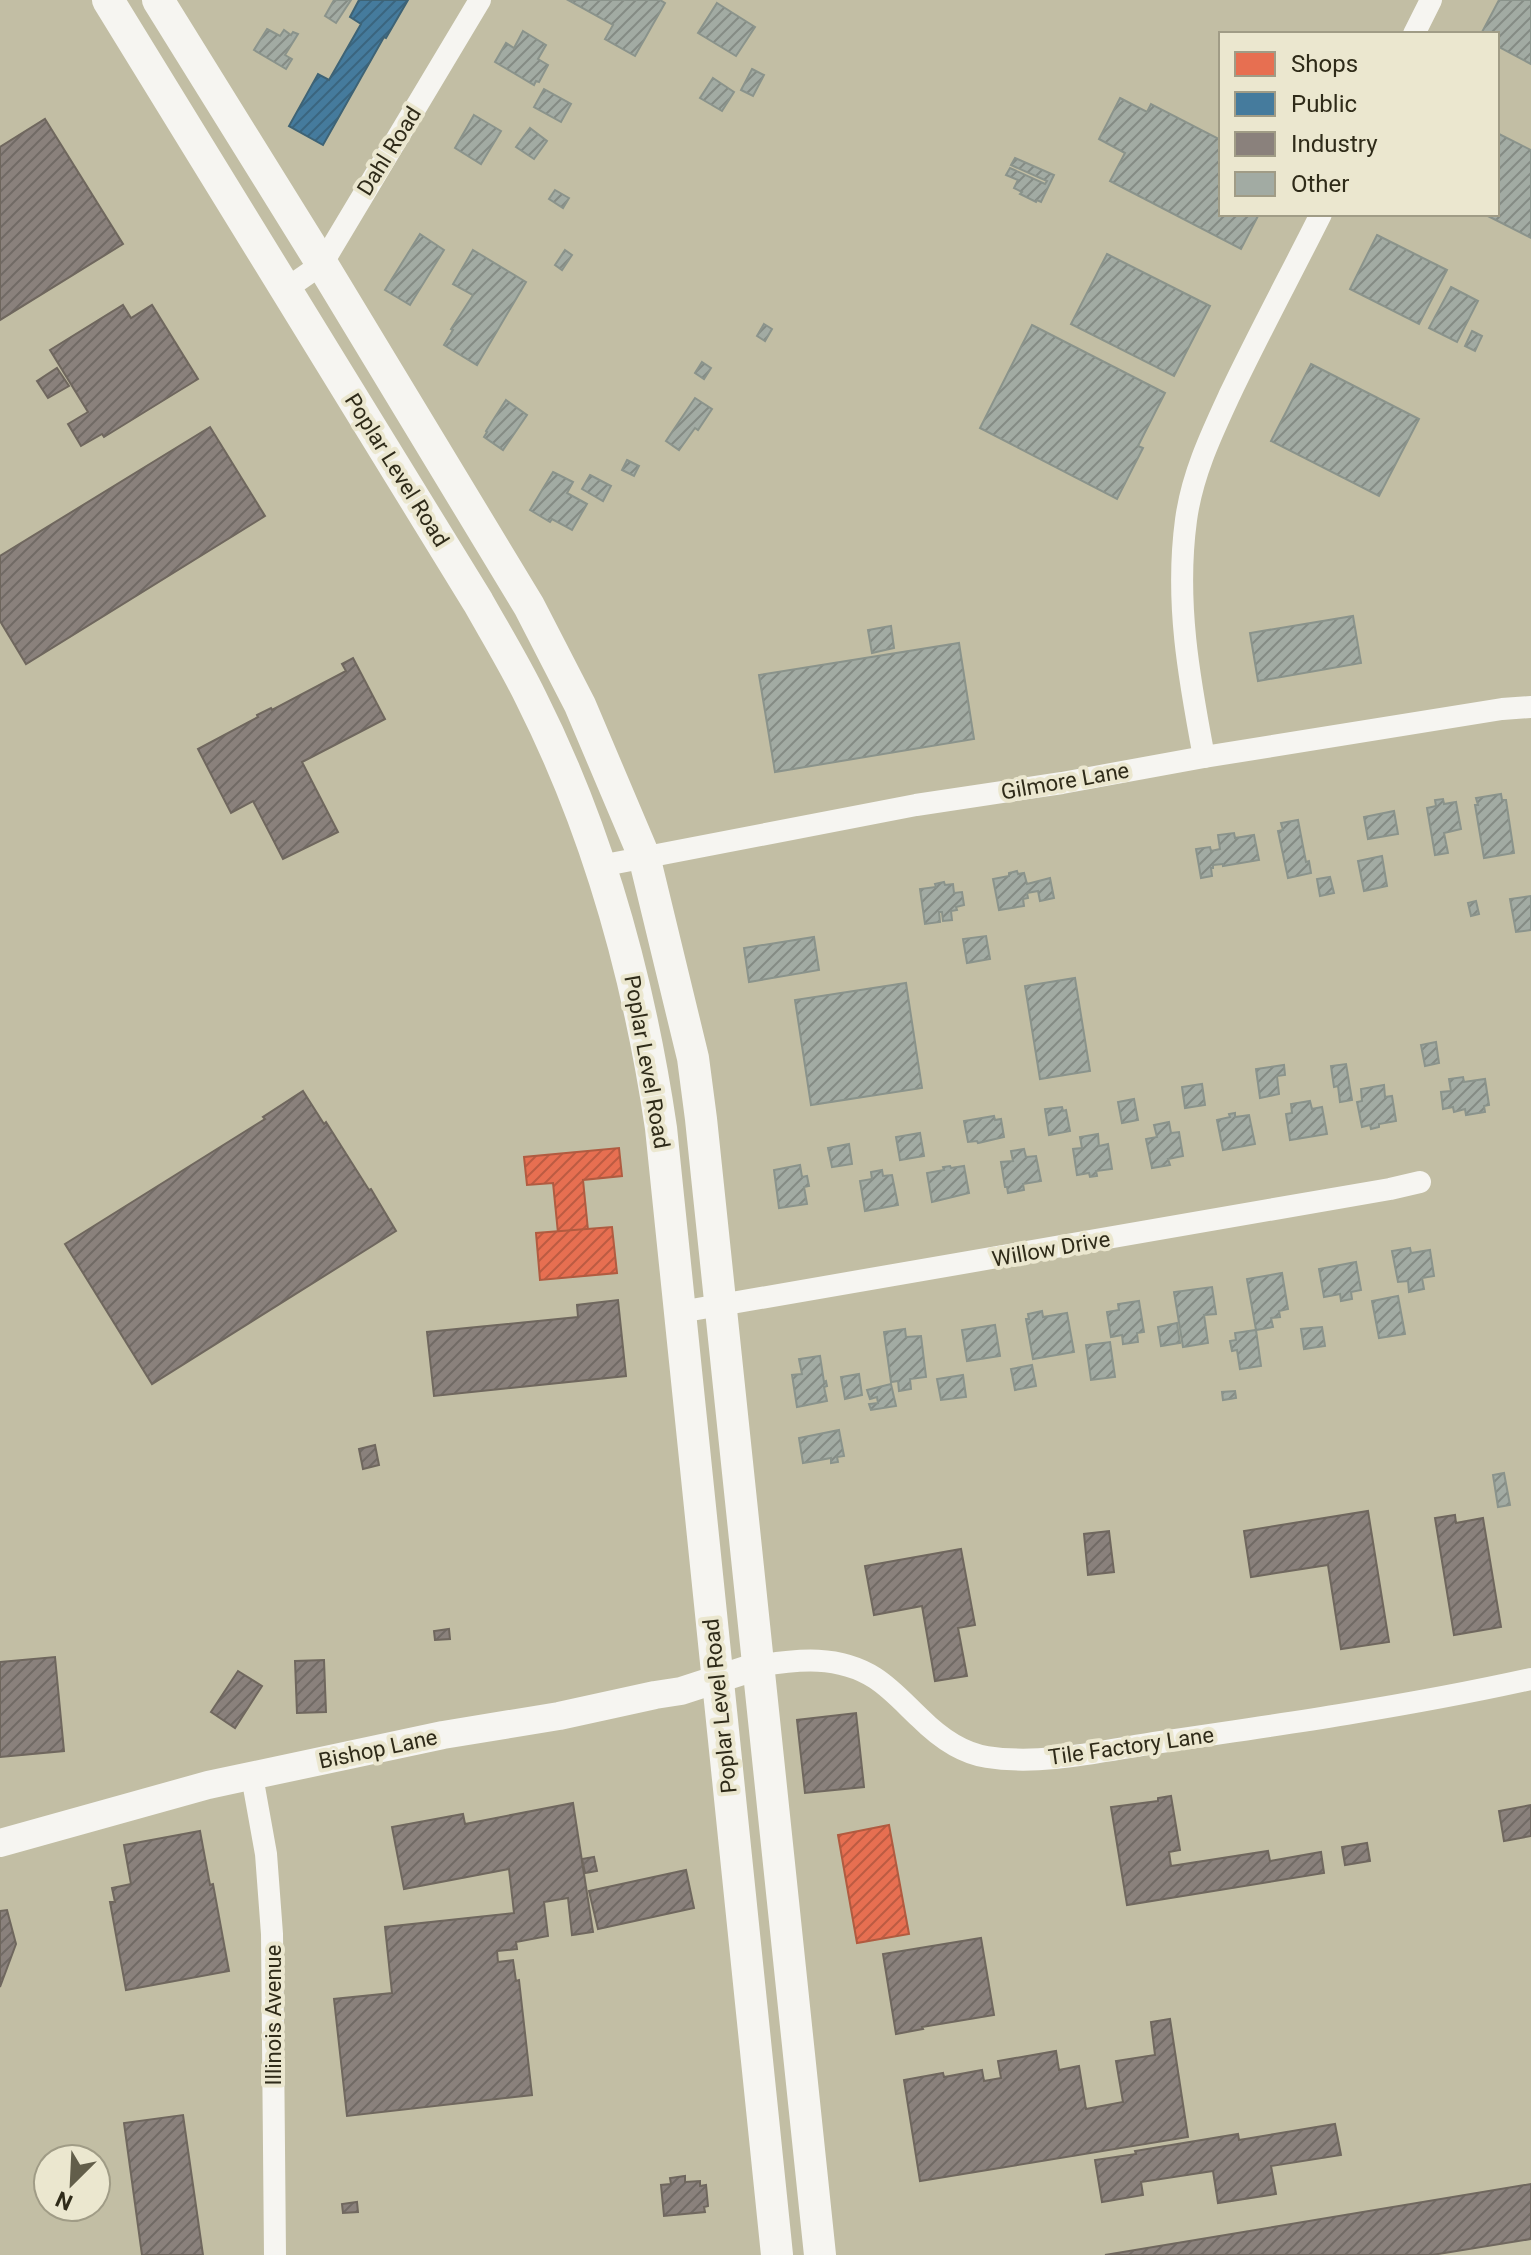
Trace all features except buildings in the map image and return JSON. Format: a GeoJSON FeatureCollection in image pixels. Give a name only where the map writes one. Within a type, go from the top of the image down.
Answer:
{"type":"FeatureCollection","features":[{"type":"Feature","properties":{"kind":"main road","name":"Poplar Level Road"},"geometry":{"type":"LineString","coordinates":[[108,0],[478,602],[531,697],[564,770],[600,866],[629,960],[649,1049],[661,1128],[777,2255]]}},
{"type":"Feature","properties":{"kind":"main road","name":"Poplar Level Road"},"geometry":{"type":"LineString","coordinates":[[158,0],[529,606],[580,705],[644,856],[693,1058],[722,1306],[820,2255]]}},
{"type":"Feature","properties":{"kind":"street","name":"Dahl Road"},"geometry":{"type":"LineString","coordinates":[[286,289],[322,264],[480,0]]}},
{"type":"Feature","properties":{"kind":"street"},"geometry":{"type":"LineString","coordinates":[[1415,32],[1431,0]]}},
{"type":"Feature","properties":{"kind":"street"},"geometry":{"type":"LineString","coordinates":[[1204,757],[1190,685],[1181,610],[1186,518],[1198,465],[1211,435],[1320,216]]}},
{"type":"Feature","properties":{"kind":"street","name":"Gilmore Lane"},"geometry":{"type":"LineString","coordinates":[[600,866],[916,805],[1502,709],[1531,707]]}},
{"type":"Feature","properties":{"kind":"street","name":"Willow Drive"},"geometry":{"type":"LineString","coordinates":[[680,1312],[1420,1182]]}},
{"type":"Feature","properties":{"kind":"street","name":"Tile Factory Lane"},"geometry":{"type":"LineString","coordinates":[[758,1666],[795,1659],[845,1664],[877,1679],[951,1744],[985,1757],[1025,1760],[1209,1735],[1472,1692],[1531,1679]]}},
{"type":"Feature","properties":{"kind":"street","name":"Bishop Lane"},"geometry":{"type":"LineString","coordinates":[[0,1843],[158,1798],[252,1776],[443,1735],[559,1716],[681,1691],[758,1666]]}},
{"type":"Feature","properties":{"kind":"street","name":"Illinois Avenue"},"geometry":{"type":"LineString","coordinates":[[252,1776],[266,1854],[272,1934],[275,2255]]}}]}
